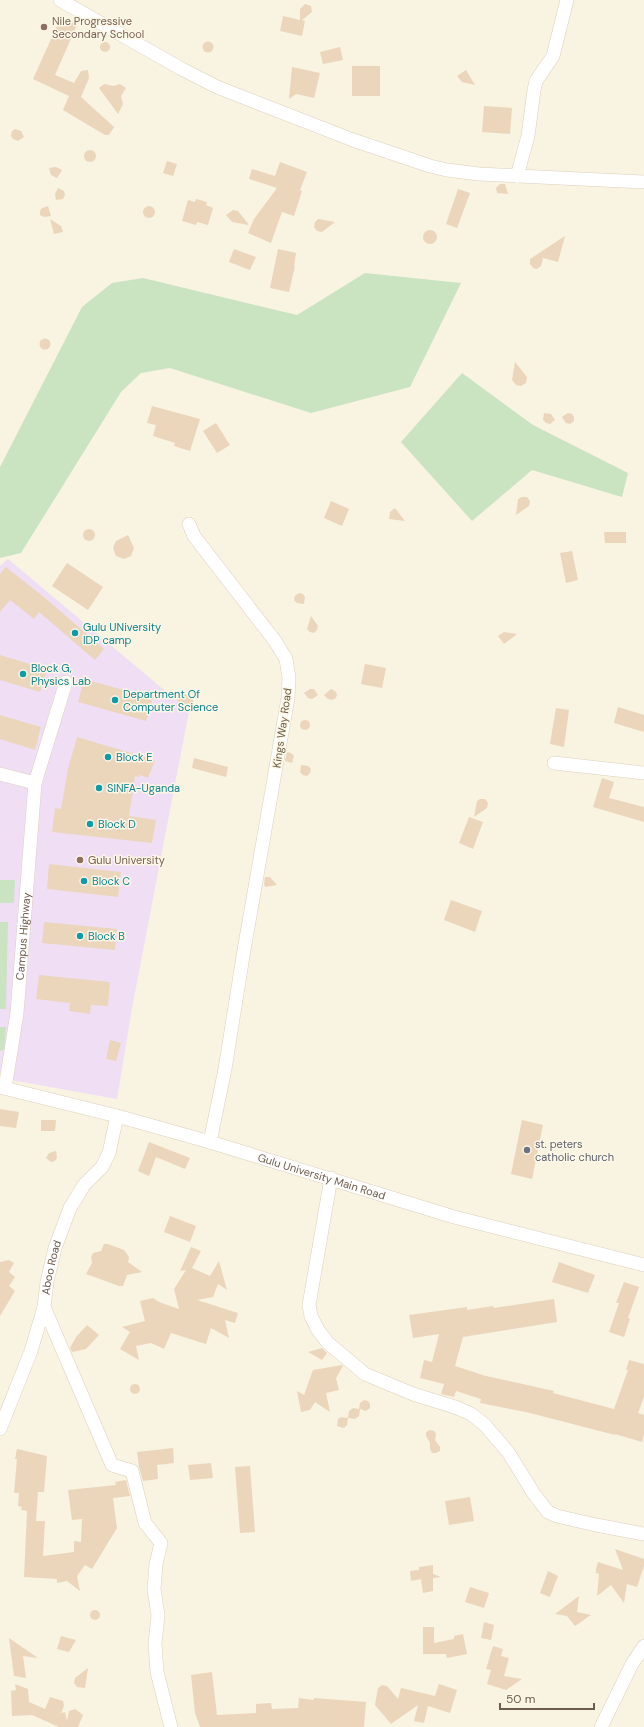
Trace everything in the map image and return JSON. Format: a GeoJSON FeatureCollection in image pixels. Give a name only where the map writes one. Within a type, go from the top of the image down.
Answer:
{"type":"FeatureCollection","features":[{"type":"Feature","properties":{"kind":"street"},"geometry":{"type":"LineString","coordinates":[[60,0],[180,68],[217,87],[324,129],[435,168],[479,174],[644,182]]}},
{"type":"Feature","properties":{"kind":"street"},"geometry":{"type":"LineString","coordinates":[[517,176],[528,136],[535,85],[543,69],[554,56],[567,0]]}},
{"type":"Feature","properties":{"kind":"street","name":"Kings Way Road"},"geometry":{"type":"LineString","coordinates":[[189,524],[194,536],[275,641],[286,659],[289,678],[288,698],[225,1069],[210,1142]]}},
{"type":"Feature","properties":{"kind":"street","name":"Campus Highway"},"geometry":{"type":"LineString","coordinates":[[2,1087],[17,1013],[35,783],[66,682]]}},
{"type":"Feature","properties":{"kind":"street"},"geometry":{"type":"LineString","coordinates":[[554,762],[644,773]]}},
{"type":"Feature","properties":{"kind":"street"},"geometry":{"type":"LineString","coordinates":[[0,774],[35,783]]}},
{"type":"Feature","properties":{"kind":"street","name":"Gulu University Main Road"},"geometry":{"type":"LineString","coordinates":[[2,1087],[117,1116],[210,1142],[454,1217],[644,1265]]}},
{"type":"Feature","properties":{"kind":"street","name":"Aboo Road"},"geometry":{"type":"LineString","coordinates":[[0,1429],[31,1350],[44,1307],[47,1282],[55,1248],[70,1208],[84,1185],[102,1167],[108,1154],[117,1116]]}},
{"type":"Feature","properties":{"kind":"street"},"geometry":{"type":"LineString","coordinates":[[331,1178],[309,1305],[311,1316],[318,1330],[328,1343],[365,1374],[413,1394],[455,1407],[471,1414],[484,1424],[508,1452],[534,1494],[548,1512],[557,1516],[596,1526],[644,1534]]}},
{"type":"Feature","properties":{"kind":"street"},"geometry":{"type":"LineString","coordinates":[[44,1307],[112,1465],[132,1471],[145,1523],[161,1543],[156,1564],[154,1589],[158,1615],[156,1672],[171,1727]]}},
{"type":"Feature","properties":{"kind":"street"},"geometry":{"type":"LineString","coordinates":[[601,1727],[632,1664],[644,1646]]}},
{"type":"Feature","properties":{"kind":"shaded area","name":"Gulu University"},"geometry":{"type":"Polygon","coordinates":[[[8,559],[189,711],[132,1008],[117,1099],[0,1078],[0,566],[8,559]]]}},
{"type":"Feature","properties":{"kind":"green space"},"geometry":{"type":"Polygon","coordinates":[[[365,273],[461,283],[410,387],[311,413],[170,368],[141,373],[121,392],[21,553],[0,558],[0,467],[82,307],[112,283],[143,278],[297,315],[365,273]]]}},
{"type":"Feature","properties":{"kind":"green space"},"geometry":{"type":"Polygon","coordinates":[[[462,373],[533,425],[628,473],[622,497],[532,470],[472,521],[401,442],[462,373]]]}},
{"type":"Feature","properties":{"kind":"green space"},"geometry":{"type":"Polygon","coordinates":[[[0,880],[15,880],[14,903],[0,903],[0,880]]]}},
{"type":"Feature","properties":{"kind":"green space"},"geometry":{"type":"Polygon","coordinates":[[[0,922],[8,922],[6,1009],[0,1009],[0,922]]]}},
{"type":"Feature","properties":{"kind":"green space"},"geometry":{"type":"Polygon","coordinates":[[[0,1027],[6,1027],[4,1050],[0,1051],[0,1027]]]}},
{"type":"Feature","properties":{"kind":"building"},"geometry":{"type":"Polygon","coordinates":[[[305,4],[311,6],[312,12],[302,20],[305,21],[302,36],[280,31],[283,16],[300,20],[300,9],[305,4]]]}},
{"type":"Feature","properties":{"kind":"building"},"geometry":{"type":"Polygon","coordinates":[[[61,17],[77,25],[55,75],[74,83],[81,71],[88,70],[89,78],[81,97],[114,127],[109,135],[105,135],[63,110],[69,96],[33,79],[61,17]]]}},
{"type":"Feature","properties":{"kind":"building"},"geometry":{"type":"Polygon","coordinates":[[[103,42],[107,42],[109,43],[109,51],[103,52],[100,49],[100,45],[103,42]]]}},
{"type":"Feature","properties":{"kind":"building"},"geometry":{"type":"Polygon","coordinates":[[[206,42],[210,42],[212,43],[212,51],[206,52],[203,49],[203,45],[206,42]]]}},
{"type":"Feature","properties":{"kind":"building"},"geometry":{"type":"Polygon","coordinates":[[[340,47],[343,60],[323,64],[320,52],[340,47]]]}},
{"type":"Feature","properties":{"kind":"building"},"geometry":{"type":"Polygon","coordinates":[[[352,66],[380,66],[380,96],[352,96],[352,66]]]}},
{"type":"Feature","properties":{"kind":"building"},"geometry":{"type":"Polygon","coordinates":[[[292,67],[320,73],[314,98],[296,94],[289,99],[292,67]]]}},
{"type":"Feature","properties":{"kind":"building"},"geometry":{"type":"Polygon","coordinates":[[[466,70],[475,85],[462,82],[457,76],[466,70]]]}},
{"type":"Feature","properties":{"kind":"building"},"geometry":{"type":"Polygon","coordinates":[[[104,84],[114,86],[120,84],[126,88],[121,96],[123,104],[118,114],[99,88],[104,84]]]}},
{"type":"Feature","properties":{"kind":"building"},"geometry":{"type":"Polygon","coordinates":[[[484,106],[512,108],[510,134],[482,132],[484,106]]]}},
{"type":"Feature","properties":{"kind":"building"},"geometry":{"type":"Polygon","coordinates":[[[15,129],[21,131],[24,137],[18,141],[13,139],[11,136],[12,131],[15,129]]]}},
{"type":"Feature","properties":{"kind":"building"},"geometry":{"type":"Polygon","coordinates":[[[88,150],[92,150],[96,156],[92,162],[88,162],[84,158],[84,154],[88,150]]]}},
{"type":"Feature","properties":{"kind":"building"},"geometry":{"type":"Polygon","coordinates":[[[167,161],[177,164],[173,176],[163,173],[167,161]]]}},
{"type":"Feature","properties":{"kind":"building"},"geometry":{"type":"Polygon","coordinates":[[[280,162],[307,172],[300,190],[302,191],[294,216],[282,212],[271,243],[248,233],[254,219],[277,188],[249,179],[252,169],[275,176],[280,162]]]}},
{"type":"Feature","properties":{"kind":"building"},"geometry":{"type":"Polygon","coordinates":[[[56,167],[62,170],[57,178],[51,175],[49,168],[56,167]]]}},
{"type":"Feature","properties":{"kind":"building"},"geometry":{"type":"Polygon","coordinates":[[[500,184],[505,184],[508,194],[497,193],[496,188],[500,184]]]}},
{"type":"Feature","properties":{"kind":"building"},"geometry":{"type":"Polygon","coordinates":[[[58,188],[64,191],[65,195],[63,199],[56,200],[55,194],[58,188]]]}},
{"type":"Feature","properties":{"kind":"building"},"geometry":{"type":"Polygon","coordinates":[[[458,189],[470,193],[457,228],[446,224],[458,189]]]}},
{"type":"Feature","properties":{"kind":"building"},"geometry":{"type":"Polygon","coordinates":[[[196,199],[207,202],[206,205],[213,208],[208,225],[197,222],[196,225],[182,221],[188,200],[195,202],[196,199]]]}},
{"type":"Feature","properties":{"kind":"building"},"geometry":{"type":"Polygon","coordinates":[[[48,206],[51,216],[44,217],[40,215],[42,208],[48,206]]]}},
{"type":"Feature","properties":{"kind":"building"},"geometry":{"type":"Polygon","coordinates":[[[147,206],[151,206],[155,212],[151,218],[147,218],[143,214],[143,210],[147,206]]]}},
{"type":"Feature","properties":{"kind":"building"},"geometry":{"type":"Polygon","coordinates":[[[233,210],[238,211],[249,225],[232,222],[226,215],[233,210]]]}},
{"type":"Feature","properties":{"kind":"building"},"geometry":{"type":"Polygon","coordinates":[[[50,219],[61,226],[63,232],[54,234],[50,219]]]}},
{"type":"Feature","properties":{"kind":"building"},"geometry":{"type":"Polygon","coordinates":[[[318,219],[335,222],[322,232],[317,231],[314,227],[315,222],[318,219]]]}},
{"type":"Feature","properties":{"kind":"building"},"geometry":{"type":"Polygon","coordinates":[[[430,230],[435,232],[437,237],[435,242],[430,244],[425,242],[423,237],[425,232],[430,230]]]}},
{"type":"Feature","properties":{"kind":"building"},"geometry":{"type":"Polygon","coordinates":[[[565,236],[558,262],[543,258],[541,266],[537,269],[533,268],[530,264],[530,259],[565,236]]]}},
{"type":"Feature","properties":{"kind":"building"},"geometry":{"type":"Polygon","coordinates":[[[234,249],[256,257],[250,270],[229,262],[234,249]]]}},
{"type":"Feature","properties":{"kind":"building"},"geometry":{"type":"Polygon","coordinates":[[[278,249],[296,253],[295,266],[289,292],[270,288],[278,249]]]}},
{"type":"Feature","properties":{"kind":"building"},"geometry":{"type":"Polygon","coordinates":[[[43,339],[47,339],[49,340],[49,348],[43,349],[40,346],[40,342],[43,339]]]}},
{"type":"Feature","properties":{"kind":"building"},"geometry":{"type":"Polygon","coordinates":[[[515,362],[527,377],[526,383],[521,386],[516,385],[512,380],[515,362]]]}},
{"type":"Feature","properties":{"kind":"building"},"geometry":{"type":"Polygon","coordinates":[[[152,406],[200,419],[190,451],[174,446],[175,443],[153,436],[156,425],[147,423],[152,406]]]}},
{"type":"Feature","properties":{"kind":"building"},"geometry":{"type":"Polygon","coordinates":[[[544,413],[551,414],[555,420],[550,424],[546,423],[543,420],[544,413]]]}},
{"type":"Feature","properties":{"kind":"building"},"geometry":{"type":"Polygon","coordinates":[[[568,413],[572,414],[574,417],[574,421],[570,424],[566,423],[562,417],[568,413]]]}},
{"type":"Feature","properties":{"kind":"building"},"geometry":{"type":"Polygon","coordinates":[[[216,423],[230,445],[217,453],[203,431],[216,423]]]}},
{"type":"Feature","properties":{"kind":"building"},"geometry":{"type":"Polygon","coordinates":[[[527,497],[530,501],[529,506],[516,515],[518,499],[527,497]]]}},
{"type":"Feature","properties":{"kind":"building"},"geometry":{"type":"Polygon","coordinates":[[[331,501],[349,509],[342,526],[324,518],[331,501]]]}},
{"type":"Feature","properties":{"kind":"building"},"geometry":{"type":"Polygon","coordinates":[[[395,508],[405,521],[389,519],[390,512],[395,508]]]}},
{"type":"Feature","properties":{"kind":"building"},"geometry":{"type":"Polygon","coordinates":[[[87,529],[91,529],[95,535],[91,541],[87,541],[83,537],[83,533],[87,529]]]}},
{"type":"Feature","properties":{"kind":"building"},"geometry":{"type":"Polygon","coordinates":[[[604,532],[626,532],[626,543],[605,543],[604,532]]]}},
{"type":"Feature","properties":{"kind":"building"},"geometry":{"type":"Polygon","coordinates":[[[128,535],[134,548],[131,556],[124,559],[116,556],[113,548],[116,541],[128,535]]]}},
{"type":"Feature","properties":{"kind":"building"},"geometry":{"type":"Polygon","coordinates":[[[572,551],[578,580],[566,583],[560,553],[572,551]]]}},
{"type":"Feature","properties":{"kind":"building"},"geometry":{"type":"Polygon","coordinates":[[[67,563],[103,587],[88,610],[52,586],[67,563]]]}},
{"type":"Feature","properties":{"kind":"building"},"geometry":{"type":"Polygon","coordinates":[[[6,567],[45,598],[104,649],[95,660],[39,612],[34,619],[10,600],[0,612],[0,574],[6,567]]]}},
{"type":"Feature","properties":{"kind":"building"},"geometry":{"type":"Polygon","coordinates":[[[299,593],[303,594],[305,597],[304,604],[297,603],[294,600],[295,596],[299,593]]]}},
{"type":"Feature","properties":{"kind":"building"},"geometry":{"type":"Polygon","coordinates":[[[311,616],[318,626],[314,633],[307,629],[311,616]]]}},
{"type":"Feature","properties":{"kind":"building"},"geometry":{"type":"Polygon","coordinates":[[[504,632],[517,634],[504,644],[498,636],[504,632]]]}},
{"type":"Feature","properties":{"kind":"building","name":"Block G, Physics Lab"},"geometry":{"type":"Polygon","coordinates":[[[0,655],[47,669],[40,692],[0,680],[0,655]]]}},
{"type":"Feature","properties":{"kind":"building"},"geometry":{"type":"Polygon","coordinates":[[[365,664],[386,668],[382,688],[361,684],[365,664]]]}},
{"type":"Feature","properties":{"kind":"building","name":"Department Of Computer Science"},"geometry":{"type":"Polygon","coordinates":[[[84,679],[153,698],[146,721],[78,702],[84,679]]]}},
{"type":"Feature","properties":{"kind":"building"},"geometry":{"type":"Polygon","coordinates":[[[310,689],[314,689],[318,695],[312,699],[308,698],[304,693],[310,689]]]}},
{"type":"Feature","properties":{"kind":"building"},"geometry":{"type":"Polygon","coordinates":[[[331,689],[337,694],[336,698],[332,700],[328,699],[324,695],[331,689]]]}},
{"type":"Feature","properties":{"kind":"building"},"geometry":{"type":"Polygon","coordinates":[[[180,690],[194,701],[188,709],[174,698],[180,690]]]}},
{"type":"Feature","properties":{"kind":"building"},"geometry":{"type":"Polygon","coordinates":[[[618,707],[644,715],[644,732],[614,723],[618,707]]]}},
{"type":"Feature","properties":{"kind":"building"},"geometry":{"type":"Polygon","coordinates":[[[556,708],[569,710],[564,747],[550,744],[556,708]]]}},
{"type":"Feature","properties":{"kind":"building"},"geometry":{"type":"Polygon","coordinates":[[[0,715],[41,727],[35,750],[0,739],[0,715]]]}},
{"type":"Feature","properties":{"kind":"building"},"geometry":{"type":"Polygon","coordinates":[[[303,720],[307,720],[309,721],[309,729],[303,730],[300,727],[300,723],[303,720]]]}},
{"type":"Feature","properties":{"kind":"building"},"geometry":{"type":"Polygon","coordinates":[[[77,737],[155,760],[148,778],[140,775],[139,777],[135,776],[129,816],[156,820],[152,843],[52,832],[55,808],[61,809],[68,769],[77,737]]]}},
{"type":"Feature","properties":{"kind":"building"},"geometry":{"type":"Polygon","coordinates":[[[287,752],[294,756],[292,763],[285,761],[287,752]]]}},
{"type":"Feature","properties":{"kind":"building"},"geometry":{"type":"Polygon","coordinates":[[[194,758],[228,767],[226,777],[192,768],[194,758]]]}},
{"type":"Feature","properties":{"kind":"building"},"geometry":{"type":"Polygon","coordinates":[[[301,765],[308,766],[311,769],[307,776],[300,772],[301,765]]]}},
{"type":"Feature","properties":{"kind":"building"},"geometry":{"type":"Polygon","coordinates":[[[602,778],[614,782],[609,798],[644,807],[644,822],[593,807],[602,778]]]}},
{"type":"Feature","properties":{"kind":"building"},"geometry":{"type":"Polygon","coordinates":[[[480,799],[485,799],[488,803],[487,808],[474,817],[477,801],[480,799]]]}},
{"type":"Feature","properties":{"kind":"building"},"geometry":{"type":"Polygon","coordinates":[[[469,817],[483,822],[473,849],[459,843],[469,817]]]}},
{"type":"Feature","properties":{"kind":"building","name":"Block C"},"geometry":{"type":"Polygon","coordinates":[[[49,864],[121,872],[118,897],[47,889],[49,864]]]}},
{"type":"Feature","properties":{"kind":"building"},"geometry":{"type":"Polygon","coordinates":[[[265,877],[270,877],[277,885],[265,887],[265,877]]]}},
{"type":"Feature","properties":{"kind":"building"},"geometry":{"type":"Polygon","coordinates":[[[451,900],[482,911],[475,932],[444,920],[451,900]]]}},
{"type":"Feature","properties":{"kind":"building","name":"Block B"},"geometry":{"type":"Polygon","coordinates":[[[44,922],[117,929],[115,950],[42,943],[44,922]]]}},
{"type":"Feature","properties":{"kind":"building"},"geometry":{"type":"Polygon","coordinates":[[[39,975],[110,982],[108,1006],[91,1005],[90,1014],[69,1011],[70,1003],[36,999],[39,975]]]}},
{"type":"Feature","properties":{"kind":"building"},"geometry":{"type":"Polygon","coordinates":[[[110,1040],[121,1043],[116,1061],[106,1059],[110,1040]]]}},
{"type":"Feature","properties":{"kind":"building"},"geometry":{"type":"Polygon","coordinates":[[[0,1109],[19,1112],[16,1128],[0,1126],[0,1109]]]}},
{"type":"Feature","properties":{"kind":"building"},"geometry":{"type":"Polygon","coordinates":[[[41,1120],[56,1120],[55,1131],[41,1131],[41,1120]]]}},
{"type":"Feature","properties":{"kind":"building","name":"st. peters catholic church"},"geometry":{"type":"Polygon","coordinates":[[[522,1120],[543,1125],[532,1179],[511,1174],[522,1120]]]}},
{"type":"Feature","properties":{"kind":"building"},"geometry":{"type":"Polygon","coordinates":[[[149,1142],[190,1158],[185,1169],[156,1157],[149,1176],[138,1171],[149,1142]]]}},
{"type":"Feature","properties":{"kind":"building"},"geometry":{"type":"Polygon","coordinates":[[[56,1151],[57,1158],[55,1161],[51,1162],[46,1158],[49,1153],[56,1151]]]}},
{"type":"Feature","properties":{"kind":"building"},"geometry":{"type":"Polygon","coordinates":[[[170,1216],[196,1226],[190,1242],[164,1232],[170,1216]]]}},
{"type":"Feature","properties":{"kind":"building"},"geometry":{"type":"Polygon","coordinates":[[[104,1244],[124,1250],[129,1257],[128,1262],[142,1272],[127,1275],[123,1286],[119,1286],[86,1274],[92,1263],[91,1257],[93,1253],[101,1251],[104,1244]]]}},
{"type":"Feature","properties":{"kind":"building"},"geometry":{"type":"Polygon","coordinates":[[[191,1247],[201,1251],[192,1268],[210,1276],[219,1261],[227,1290],[218,1284],[213,1297],[197,1300],[238,1313],[235,1323],[225,1320],[229,1338],[211,1328],[206,1344],[171,1333],[164,1349],[151,1343],[136,1346],[139,1360],[120,1349],[130,1332],[122,1327],[145,1321],[140,1301],[153,1298],[159,1302],[179,1309],[174,1289],[186,1270],[180,1271],[191,1247]]]}},
{"type":"Feature","properties":{"kind":"building"},"geometry":{"type":"Polygon","coordinates":[[[9,1260],[14,1263],[9,1272],[15,1277],[9,1286],[15,1291],[0,1316],[0,1262],[9,1260]]]}},
{"type":"Feature","properties":{"kind":"building"},"geometry":{"type":"Polygon","coordinates":[[[559,1262],[595,1275],[588,1293],[552,1282],[559,1262]]]}},
{"type":"Feature","properties":{"kind":"building"},"geometry":{"type":"Polygon","coordinates":[[[624,1282],[639,1287],[628,1318],[630,1319],[624,1337],[609,1332],[619,1303],[616,1303],[624,1282]]]}},
{"type":"Feature","properties":{"kind":"building"},"geometry":{"type":"Polygon","coordinates":[[[554,1299],[557,1322],[463,1337],[455,1366],[486,1376],[554,1391],[553,1393],[614,1409],[628,1370],[626,1370],[629,1360],[644,1364],[644,1397],[638,1413],[644,1415],[644,1434],[642,1442],[530,1413],[480,1403],[481,1399],[456,1391],[454,1397],[441,1394],[444,1384],[420,1378],[424,1360],[432,1362],[439,1334],[413,1338],[409,1315],[467,1307],[467,1310],[493,1306],[494,1308],[554,1299]]]}},
{"type":"Feature","properties":{"kind":"building"},"geometry":{"type":"Polygon","coordinates":[[[87,1325],[99,1335],[86,1349],[72,1352],[70,1348],[76,1337],[87,1325]]]}},
{"type":"Feature","properties":{"kind":"building"},"geometry":{"type":"Polygon","coordinates":[[[322,1348],[327,1353],[322,1360],[308,1352],[322,1348]]]}},
{"type":"Feature","properties":{"kind":"building"},"geometry":{"type":"Polygon","coordinates":[[[343,1366],[336,1378],[339,1390],[326,1393],[330,1412],[315,1402],[310,1410],[301,1412],[297,1391],[304,1395],[313,1370],[343,1366]]]}},
{"type":"Feature","properties":{"kind":"building"},"geometry":{"type":"Polygon","coordinates":[[[133,1384],[137,1384],[139,1385],[139,1393],[133,1394],[130,1391],[130,1387],[133,1384]]]}},
{"type":"Feature","properties":{"kind":"building"},"geometry":{"type":"Polygon","coordinates":[[[364,1400],[368,1401],[370,1408],[366,1411],[360,1409],[359,1416],[355,1419],[348,1418],[349,1411],[353,1408],[359,1409],[360,1403],[364,1400]]]}},
{"type":"Feature","properties":{"kind":"building"},"geometry":{"type":"Polygon","coordinates":[[[341,1417],[348,1418],[347,1425],[344,1428],[337,1426],[338,1419],[341,1417]]]}},
{"type":"Feature","properties":{"kind":"building"},"geometry":{"type":"Polygon","coordinates":[[[430,1430],[434,1431],[436,1434],[435,1440],[440,1447],[440,1451],[436,1453],[432,1453],[430,1443],[426,1436],[426,1432],[430,1430]]]}},
{"type":"Feature","properties":{"kind":"building"},"geometry":{"type":"Polygon","coordinates":[[[173,1448],[174,1463],[157,1465],[158,1479],[143,1481],[137,1452],[173,1448]]]}},
{"type":"Feature","properties":{"kind":"building"},"geometry":{"type":"Polygon","coordinates":[[[17,1449],[47,1456],[44,1492],[38,1492],[36,1521],[45,1521],[43,1556],[74,1552],[74,1541],[81,1542],[82,1519],[72,1520],[68,1490],[116,1485],[115,1482],[126,1480],[130,1496],[113,1498],[117,1528],[92,1569],[85,1565],[77,1576],[80,1591],[67,1581],[57,1583],[57,1579],[24,1577],[27,1511],[21,1510],[22,1507],[18,1506],[19,1493],[14,1493],[17,1459],[15,1459],[17,1449]]]}},
{"type":"Feature","properties":{"kind":"building"},"geometry":{"type":"Polygon","coordinates":[[[211,1463],[213,1478],[190,1480],[188,1465],[211,1463]]]}},
{"type":"Feature","properties":{"kind":"building"},"geometry":{"type":"Polygon","coordinates":[[[250,1466],[255,1532],[240,1533],[235,1467],[250,1466]]]}},
{"type":"Feature","properties":{"kind":"building"},"geometry":{"type":"Polygon","coordinates":[[[470,1497],[474,1521],[449,1525],[445,1501],[470,1497]]]}},
{"type":"Feature","properties":{"kind":"building"},"geometry":{"type":"Polygon","coordinates":[[[615,1549],[644,1559],[644,1566],[637,1587],[627,1584],[624,1603],[611,1585],[597,1596],[599,1574],[596,1573],[596,1569],[598,1562],[623,1570],[615,1549]]]}},
{"type":"Feature","properties":{"kind":"building"},"geometry":{"type":"Polygon","coordinates":[[[433,1565],[433,1574],[441,1577],[433,1578],[433,1591],[423,1593],[421,1579],[411,1581],[410,1571],[419,1570],[419,1567],[433,1565]]]}},
{"type":"Feature","properties":{"kind":"building"},"geometry":{"type":"Polygon","coordinates":[[[548,1571],[558,1576],[550,1597],[540,1593],[548,1571]]]}},
{"type":"Feature","properties":{"kind":"building"},"geometry":{"type":"Polygon","coordinates":[[[470,1587],[489,1593],[484,1608],[465,1602],[470,1587]]]}},
{"type":"Feature","properties":{"kind":"building"},"geometry":{"type":"Polygon","coordinates":[[[579,1596],[577,1612],[591,1615],[575,1626],[567,1616],[555,1614],[579,1596]]]}},
{"type":"Feature","properties":{"kind":"building"},"geometry":{"type":"Polygon","coordinates":[[[93,1610],[97,1610],[99,1611],[99,1619],[93,1620],[90,1617],[90,1613],[93,1610]]]}},
{"type":"Feature","properties":{"kind":"building"},"geometry":{"type":"Polygon","coordinates":[[[484,1622],[494,1625],[491,1640],[481,1638],[484,1622]]]}},
{"type":"Feature","properties":{"kind":"building"},"geometry":{"type":"Polygon","coordinates":[[[423,1627],[434,1627],[434,1643],[454,1639],[454,1636],[463,1634],[467,1654],[447,1658],[446,1654],[423,1654],[423,1627]]]}},
{"type":"Feature","properties":{"kind":"building"},"geometry":{"type":"Polygon","coordinates":[[[61,1636],[76,1640],[69,1652],[57,1649],[61,1636]]]}},
{"type":"Feature","properties":{"kind":"building"},"geometry":{"type":"Polygon","coordinates":[[[9,1638],[38,1658],[23,1656],[26,1678],[14,1676],[9,1638]]]}},
{"type":"Feature","properties":{"kind":"building"},"geometry":{"type":"Polygon","coordinates":[[[493,1646],[503,1649],[501,1656],[509,1658],[504,1676],[522,1679],[506,1690],[487,1684],[491,1670],[486,1669],[493,1646]]]}},
{"type":"Feature","properties":{"kind":"building"},"geometry":{"type":"Polygon","coordinates":[[[88,1668],[85,1688],[77,1687],[74,1683],[75,1678],[88,1668]]]}},
{"type":"Feature","properties":{"kind":"building"},"geometry":{"type":"Polygon","coordinates":[[[212,1672],[217,1715],[256,1713],[256,1704],[271,1703],[272,1709],[298,1708],[299,1698],[366,1702],[364,1727],[200,1727],[195,1713],[191,1675],[212,1672]]]}},
{"type":"Feature","properties":{"kind":"building"},"geometry":{"type":"Polygon","coordinates":[[[15,1684],[28,1689],[29,1702],[45,1709],[50,1697],[63,1701],[64,1706],[61,1713],[65,1712],[67,1721],[69,1711],[75,1709],[83,1715],[78,1727],[59,1727],[32,1715],[12,1716],[11,1691],[16,1690],[15,1684]]]}},
{"type":"Feature","properties":{"kind":"building"},"geometry":{"type":"Polygon","coordinates":[[[439,1684],[457,1690],[450,1713],[428,1706],[424,1723],[414,1721],[418,1705],[391,1724],[375,1705],[378,1688],[382,1685],[387,1686],[398,1699],[401,1688],[435,1696],[439,1684]]]}},
{"type":"Feature","properties":{"kind":"place","name":"Nile Progressive Secondary School"},"geometry":{"type":"Point","coordinates":[44,27]}},
{"type":"Feature","properties":{"kind":"place","name":"Gulu UNiversity IDP camp"},"geometry":{"type":"Point","coordinates":[75,633]}},
{"type":"Feature","properties":{"kind":"place","name":"Block G, Physics Lab"},"geometry":{"type":"Point","coordinates":[23,674]}},
{"type":"Feature","properties":{"kind":"place","name":"Department Of Computer Science"},"geometry":{"type":"Point","coordinates":[115,700]}},
{"type":"Feature","properties":{"kind":"place","name":"Block E"},"geometry":{"type":"Point","coordinates":[108,757]}},
{"type":"Feature","properties":{"kind":"place","name":"SINFA-Uganda"},"geometry":{"type":"Point","coordinates":[99,788]}},
{"type":"Feature","properties":{"kind":"place","name":"Block D"},"geometry":{"type":"Point","coordinates":[90,824]}},
{"type":"Feature","properties":{"kind":"place","name":"Gulu University"},"geometry":{"type":"Point","coordinates":[80,860]}},
{"type":"Feature","properties":{"kind":"place","name":"Block C"},"geometry":{"type":"Point","coordinates":[84,881]}},
{"type":"Feature","properties":{"kind":"place","name":"Block B"},"geometry":{"type":"Point","coordinates":[80,936]}},
{"type":"Feature","properties":{"kind":"place","name":"st. peters catholic church"},"geometry":{"type":"Point","coordinates":[527,1150]}}]}
